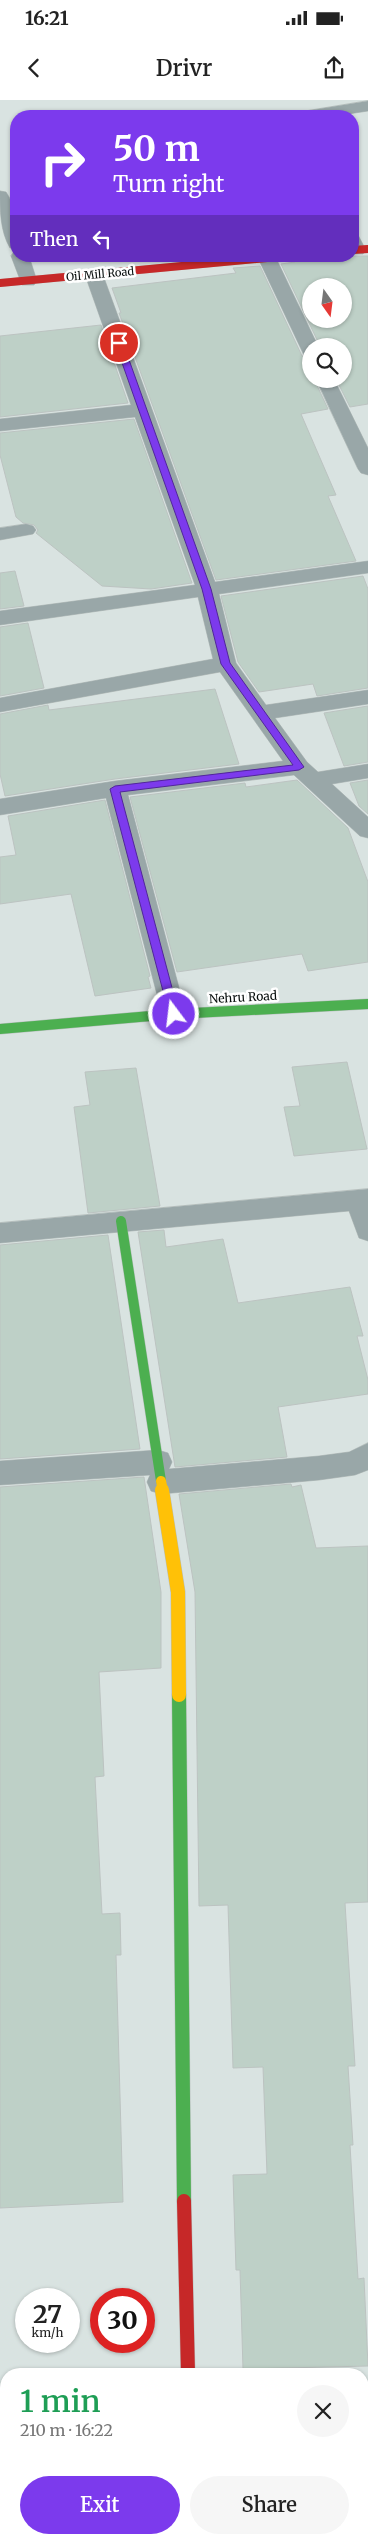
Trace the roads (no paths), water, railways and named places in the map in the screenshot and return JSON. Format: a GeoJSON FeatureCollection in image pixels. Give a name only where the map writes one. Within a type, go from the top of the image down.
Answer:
{"type":"FeatureCollection","features":[{"type":"Feature","properties":{"kind":"street"},"geometry":{"type":"LineString","coordinates":[[325,106],[368,106]]}},
{"type":"Feature","properties":{"kind":"street"},"geometry":{"type":"LineString","coordinates":[[0,196],[10,226]]}},
{"type":"Feature","properties":{"kind":"street"},"geometry":{"type":"LineString","coordinates":[[22,262],[28,281]]}},
{"type":"Feature","properties":{"kind":"street","name":"Oil Mill Road"},"geometry":{"type":"LineString","coordinates":[[0,283],[94,275],[190,262]]}},
{"type":"Feature","properties":{"kind":"street"},"geometry":{"type":"LineString","coordinates":[[269,262],[305,338]]}},
{"type":"Feature","properties":{"kind":"street"},"geometry":{"type":"LineString","coordinates":[[94,275],[206,589],[225,664],[306,774],[368,830]]}},
{"type":"Feature","properties":{"kind":"street"},"geometry":{"type":"LineString","coordinates":[[329,388],[368,469]]}},
{"type":"Feature","properties":{"kind":"street"},"geometry":{"type":"LineString","coordinates":[[0,425],[143,410]]}},
{"type":"Feature","properties":{"kind":"street"},"geometry":{"type":"LineString","coordinates":[[0,534],[26,530]]}},
{"type":"Feature","properties":{"kind":"street"},"geometry":{"type":"LineString","coordinates":[[0,618],[368,567]]}},
{"type":"Feature","properties":{"kind":"street"},"geometry":{"type":"LineString","coordinates":[[0,705],[225,664]]}},
{"type":"Feature","properties":{"kind":"street"},"geometry":{"type":"LineString","coordinates":[[261,713],[368,697]]}},
{"type":"Feature","properties":{"kind":"street"},"geometry":{"type":"LineString","coordinates":[[0,807],[115,789],[368,771]]}},
{"type":"Feature","properties":{"kind":"street"},"geometry":{"type":"LineString","coordinates":[[115,789],[174,1014]]}},
{"type":"Feature","properties":{"kind":"street","name":"Nehru Road"},"geometry":{"type":"LineString","coordinates":[[0,1029],[174,1014],[368,1004]]}},
{"type":"Feature","properties":{"kind":"street"},"geometry":{"type":"LineString","coordinates":[[0,1233],[363,1200],[368,1231]]}},
{"type":"Feature","properties":{"kind":"street"},"geometry":{"type":"LineString","coordinates":[[121,1221],[178,1592],[181,2037],[188,2368]]}},
{"type":"Feature","properties":{"kind":"street"},"geometry":{"type":"LineString","coordinates":[[0,1473],[160,1472],[319,1468],[355,1463],[368,1455]]}}]}
